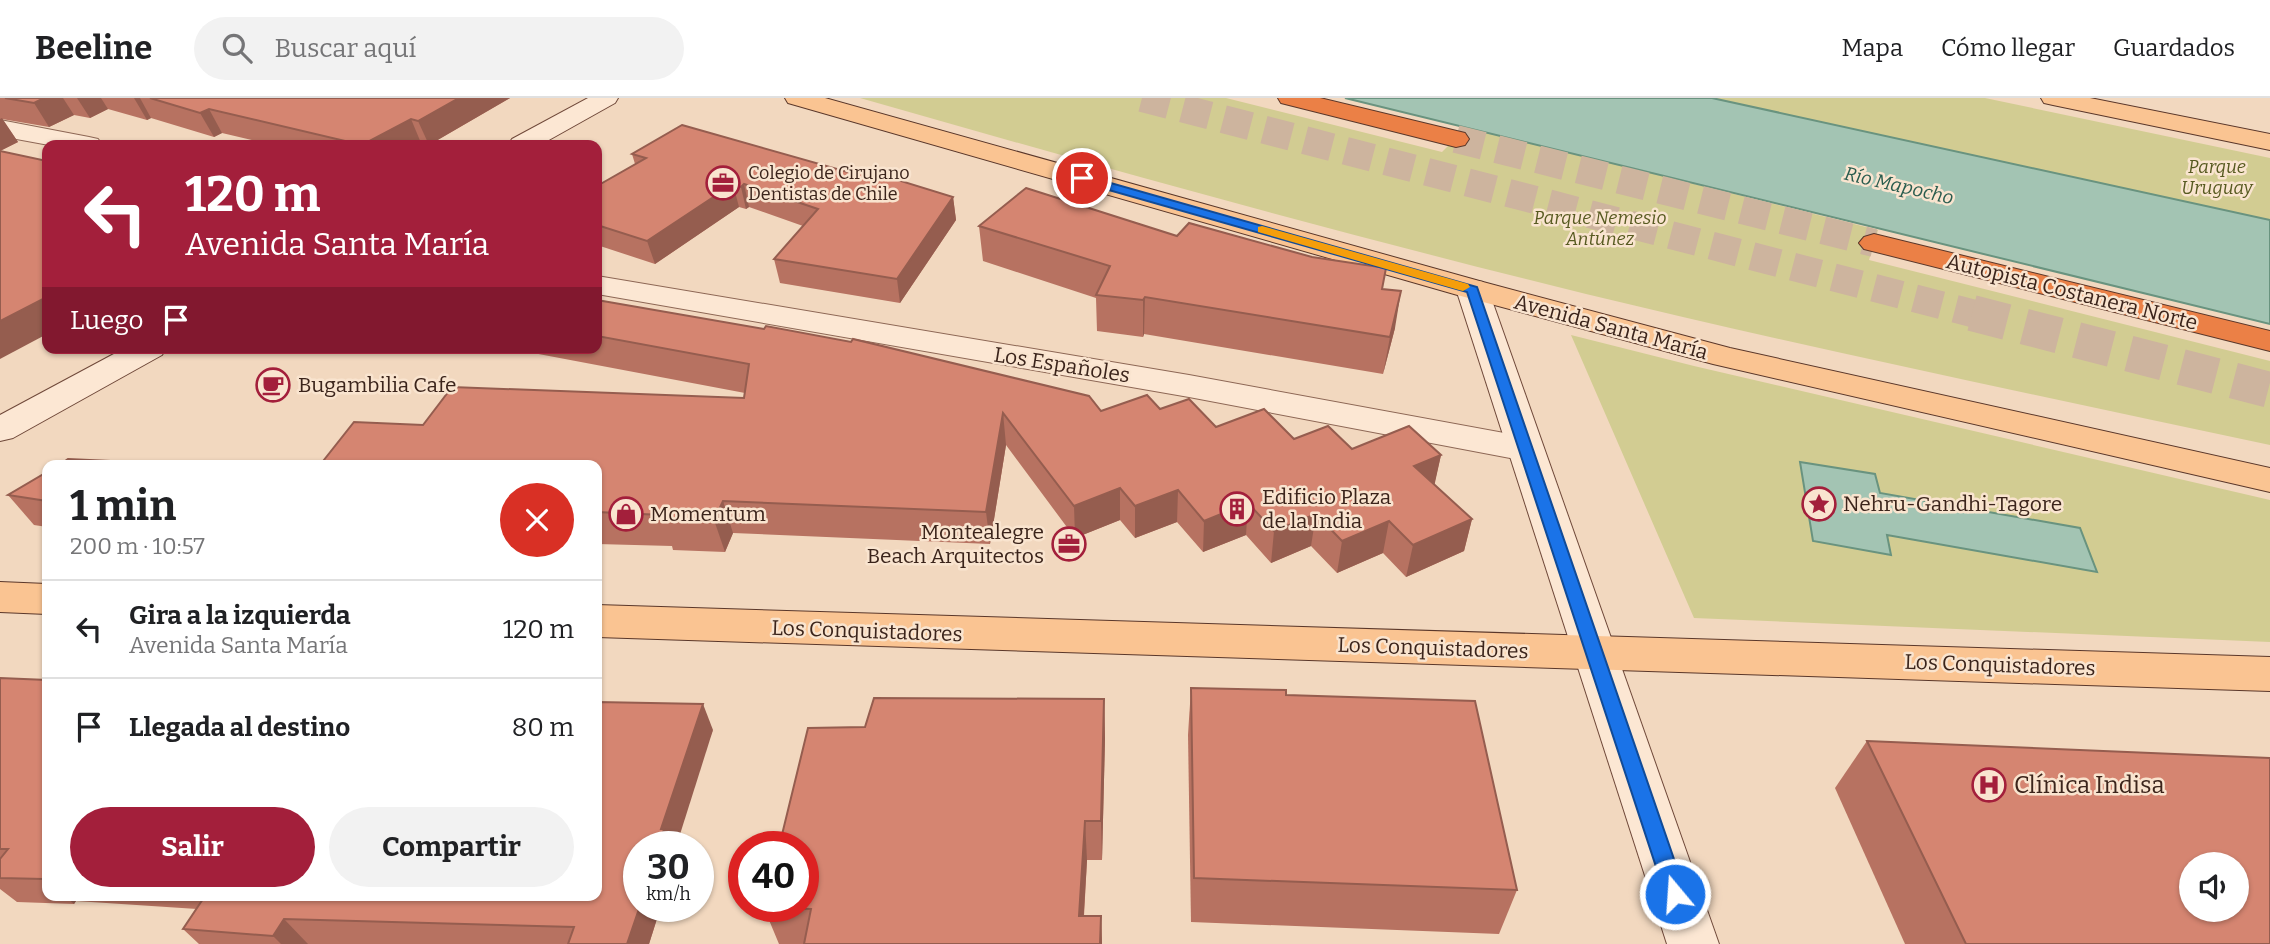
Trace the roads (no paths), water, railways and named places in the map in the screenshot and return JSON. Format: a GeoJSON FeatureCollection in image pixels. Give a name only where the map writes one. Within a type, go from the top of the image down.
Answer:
{"type":"FeatureCollection","features":[{"type":"Feature","properties":{"kind":"highway"},"geometry":{"type":"LineString","coordinates":[[1290,98],[1456,139]]}},
{"type":"Feature","properties":{"kind":"highway","name":"Autopista Costanera Norte"},"geometry":{"type":"LineString","coordinates":[[1874,243],[2270,341]]}},
{"type":"Feature","properties":{"kind":"main road","name":"Avenida Santa María"},"geometry":{"type":"LineString","coordinates":[[797,98],[1472,289],[1737,360],[2270,480]]}},
{"type":"Feature","properties":{"kind":"main road"},"geometry":{"type":"LineString","coordinates":[[2053,98],[2270,142]]}},
{"type":"Feature","properties":{"kind":"main road"},"geometry":{"type":"LineString","coordinates":[[0,597],[42,599]]}},
{"type":"Feature","properties":{"kind":"main road","name":"Los Conquistadores"},"geometry":{"type":"LineString","coordinates":[[602,621],[2270,674]]}},
{"type":"Feature","properties":{"kind":"street"},"geometry":{"type":"LineString","coordinates":[[530,140],[606,98]]}},
{"type":"Feature","properties":{"kind":"street"},"geometry":{"type":"LineString","coordinates":[[0,128],[63,140]]}},
{"type":"Feature","properties":{"kind":"street","name":"Los Españoles"},"geometry":{"type":"LineString","coordinates":[[602,286],[1189,386],[1526,449]]}},
{"type":"Feature","properties":{"kind":"street"},"geometry":{"type":"LineString","coordinates":[[1472,289],[1692,944]]}},
{"type":"Feature","properties":{"kind":"street"},"geometry":{"type":"LineString","coordinates":[[0,430],[139,354]]}},
{"type":"Feature","properties":{"kind":"water","name":"Río Mapocho"},"geometry":{"type":"Polygon","coordinates":[[[1345,98],[1712,98],[2270,220],[2270,324],[1345,98]]]}},
{"type":"Feature","properties":{"kind":"water"},"geometry":{"type":"Polygon","coordinates":[[[1800,462],[1875,474],[1880,493],[2080,528],[2097,572],[1887,535],[1891,555],[1813,541],[1800,462]]]}},
{"type":"Feature","properties":{"kind":"tunnel"},"geometry":{"type":"LineString","coordinates":[[1142,98],[1979,315]]}},
{"type":"Feature","properties":{"kind":"tunnel"},"geometry":{"type":"LineString","coordinates":[[1456,139],[1874,243]]}},
{"type":"Feature","properties":{"kind":"tunnel"},"geometry":{"type":"LineString","coordinates":[[1972,313],[2270,390]]}},
{"type":"Feature","properties":{"kind":"place","name":"Colegio de Cirujano Dentistas de Chile"},"geometry":{"type":"Point","coordinates":[723,183]}},
{"type":"Feature","properties":{"kind":"place","name":"Bugambilia Cafe"},"geometry":{"type":"Point","coordinates":[273,385]}},
{"type":"Feature","properties":{"kind":"place","name":"Nehru-Gandhi-Tagore"},"geometry":{"type":"Point","coordinates":[1819,504]}},
{"type":"Feature","properties":{"kind":"place","name":"Edificio Plaza de la India"},"geometry":{"type":"Point","coordinates":[1237,509]}},
{"type":"Feature","properties":{"kind":"place","name":"Momentum"},"geometry":{"type":"Point","coordinates":[626,514]}},
{"type":"Feature","properties":{"kind":"place","name":"Montealegre Beach Arquitectos"},"geometry":{"type":"Point","coordinates":[1069,544]}},
{"type":"Feature","properties":{"kind":"place","name":"Clínica Indisa"},"geometry":{"type":"Point","coordinates":[1989,785]}},
{"type":"Feature","properties":{"kind":"park label","name":"Parque Uruguay"},"geometry":{"type":"Point","coordinates":[2217,177]}},
{"type":"Feature","properties":{"kind":"park label","name":"Parque Nemesio Antúnez"},"geometry":{"type":"Point","coordinates":[1600,228]}}]}
